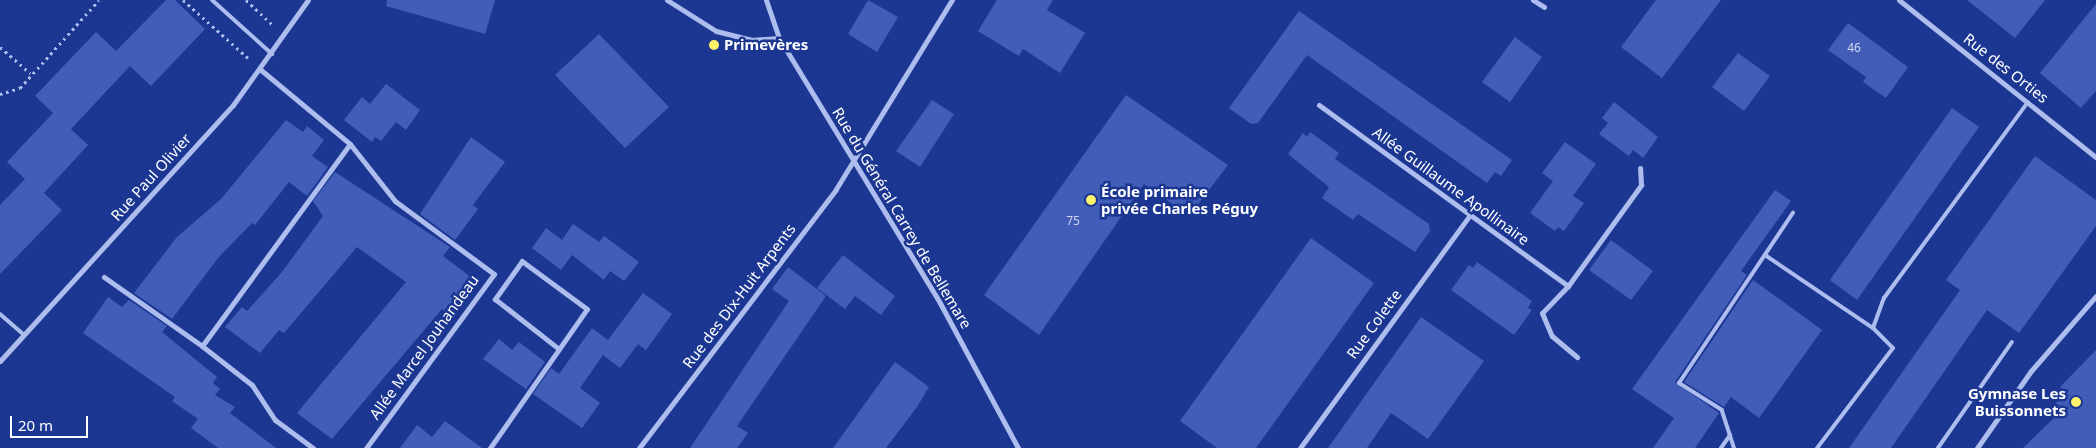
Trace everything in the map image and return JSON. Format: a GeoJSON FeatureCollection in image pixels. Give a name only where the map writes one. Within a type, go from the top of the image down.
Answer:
{"type":"FeatureCollection","features":[{"type":"Feature","properties":{"kind":"street","name":"Rue Paul Olivier"},"geometry":{"type":"LineString","coordinates":[[0,361],[261,70],[308,0]]}},
{"type":"Feature","properties":{"kind":"street"},"geometry":{"type":"LineString","coordinates":[[667,0],[716,31],[751,40],[779,38]]}},
{"type":"Feature","properties":{"kind":"street","name":"Rue du Général Carrey de Bellemare"},"geometry":{"type":"LineString","coordinates":[[766,0],[779,38],[940,303],[1018,448]]}},
{"type":"Feature","properties":{"kind":"street","name":"Rue des Dix-Huit Arpents"},"geometry":{"type":"LineString","coordinates":[[639,448],[836,189],[852,156],[952,0]]}},
{"type":"Feature","properties":{"kind":"street"},"geometry":{"type":"LineString","coordinates":[[1533,0],[1544,7]]}},
{"type":"Feature","properties":{"kind":"street","name":"Rue des Orties"},"geometry":{"type":"LineString","coordinates":[[1899,0],[2096,157]]}},
{"type":"Feature","properties":{"kind":"street","name":"Allée Marcel Jouhandeau"},"geometry":{"type":"LineString","coordinates":[[261,70],[350,144],[395,201],[494,274],[366,448]]}},
{"type":"Feature","properties":{"kind":"street","name":"Allée Guillaume Apollinaire"},"geometry":{"type":"LineString","coordinates":[[1319,105],[1469,216],[1568,286]]}},
{"type":"Feature","properties":{"kind":"street"},"geometry":{"type":"LineString","coordinates":[[202,346],[350,144]]}},
{"type":"Feature","properties":{"kind":"street"},"geometry":{"type":"LineString","coordinates":[[1577,357],[1552,336],[1542,312],[1568,286],[1641,185],[1640,168]]}},
{"type":"Feature","properties":{"kind":"street","name":"Rue Colette"},"geometry":{"type":"LineString","coordinates":[[1300,448],[1469,216]]}},
{"type":"Feature","properties":{"kind":"street"},"geometry":{"type":"LineString","coordinates":[[490,448],[587,309],[522,261],[495,299],[558,350]]}},
{"type":"Feature","properties":{"kind":"street"},"geometry":{"type":"LineString","coordinates":[[104,277],[202,346],[252,385],[274,420],[313,448]]}},
{"type":"Feature","properties":{"kind":"street"},"geometry":{"type":"LineString","coordinates":[[1976,448],[2031,371],[2096,296]]}},
{"type":"Feature","properties":{"kind":"lane"},"geometry":{"type":"LineString","coordinates":[[212,0],[272,54]]}},
{"type":"Feature","properties":{"kind":"lane"},"geometry":{"type":"LineString","coordinates":[[1873,328],[1884,298],[2028,102]]}},
{"type":"Feature","properties":{"kind":"lane"},"geometry":{"type":"LineString","coordinates":[[1734,448],[1722,410],[1679,383],[1793,213]]}},
{"type":"Feature","properties":{"kind":"lane"},"geometry":{"type":"LineString","coordinates":[[1765,256],[1873,328],[1893,348],[1817,448]]}},
{"type":"Feature","properties":{"kind":"lane"},"geometry":{"type":"LineString","coordinates":[[0,314],[24,335]]}},
{"type":"Feature","properties":{"kind":"lane"},"geometry":{"type":"LineString","coordinates":[[1938,448],[2012,342]]}},
{"type":"Feature","properties":{"kind":"lane"},"geometry":{"type":"LineString","coordinates":[[1721,448],[1730,435]]}},
{"type":"Feature","properties":{"kind":"path"},"geometry":{"type":"LineString","coordinates":[[0,94],[20,88],[30,73],[99,0]]}},
{"type":"Feature","properties":{"kind":"path"},"geometry":{"type":"LineString","coordinates":[[183,0],[261,70]]}},
{"type":"Feature","properties":{"kind":"path"},"geometry":{"type":"LineString","coordinates":[[246,0],[284,36]]}},
{"type":"Feature","properties":{"kind":"path"},"geometry":{"type":"LineString","coordinates":[[0,46],[30,73]]}},
{"type":"Feature","properties":{"kind":"building"},"geometry":{"type":"Polygon","coordinates":[[[166,0],[175,0],[205,29],[151,86],[130,66],[71,129],[88,145],[44,193],[62,210],[0,274],[0,205],[25,179],[7,162],[53,113],[35,96],[96,32],[116,51],[166,0]]]}},
{"type":"Feature","properties":{"kind":"building"},"geometry":{"type":"Polygon","coordinates":[[[387,0],[495,0],[485,34],[386,6],[387,0]]]}},
{"type":"Feature","properties":{"kind":"building"},"geometry":{"type":"Polygon","coordinates":[[[868,0],[898,17],[877,52],[848,34],[868,0]]]}},
{"type":"Feature","properties":{"kind":"building"},"geometry":{"type":"Polygon","coordinates":[[[997,0],[1053,0],[1047,10],[1085,33],[1060,73],[1023,49],[1019,56],[978,31],[997,0]]]}},
{"type":"Feature","properties":{"kind":"building"},"geometry":{"type":"Polygon","coordinates":[[[1656,0],[1721,0],[1662,78],[1621,47],[1656,0]]]}},
{"type":"Feature","properties":{"kind":"building"},"geometry":{"type":"Polygon","coordinates":[[[1967,0],[2045,0],[2015,38],[1967,0]]]}},
{"type":"Feature","properties":{"kind":"building"},"geometry":{"type":"Polygon","coordinates":[[[2096,4],[2096,91],[2081,108],[2040,73],[2096,4]]]}},
{"type":"Feature","properties":{"kind":"building"},"geometry":{"type":"Polygon","coordinates":[[[1299,11],[1512,160],[1501,176],[1495,172],[1487,183],[1307,55],[1258,123],[1251,124],[1229,108],[1299,11]]]}},
{"type":"Feature","properties":{"kind":"building"},"geometry":{"type":"Polygon","coordinates":[[[1848,23],[1908,67],[1886,98],[1863,82],[1866,77],[1828,50],[1848,23]]]}},
{"type":"Feature","properties":{"kind":"building"},"geometry":{"type":"Polygon","coordinates":[[[599,34],[669,107],[625,148],[555,75],[599,34]]]}},
{"type":"Feature","properties":{"kind":"building"},"geometry":{"type":"Polygon","coordinates":[[[1515,37],[1542,57],[1510,102],[1482,82],[1515,37]]]}},
{"type":"Feature","properties":{"kind":"building"},"geometry":{"type":"Polygon","coordinates":[[[1738,53],[1770,76],[1744,111],[1712,87],[1738,53]]]}},
{"type":"Feature","properties":{"kind":"building"},"geometry":{"type":"Polygon","coordinates":[[[386,84],[420,110],[406,130],[396,122],[381,141],[375,137],[372,142],[344,120],[362,97],[370,104],[386,84]]]}},
{"type":"Feature","properties":{"kind":"building","name":"École primaire privée Charles Péguy"},"geometry":{"type":"Polygon","coordinates":[[[1126,95],[1228,165],[1189,216],[1144,184],[1039,335],[984,295],[1126,95]]]}},
{"type":"Feature","properties":{"kind":"building"},"geometry":{"type":"Polygon","coordinates":[[[932,100],[954,114],[920,167],[896,151],[932,100]]]}},
{"type":"Feature","properties":{"kind":"building"},"geometry":{"type":"Polygon","coordinates":[[[1614,102],[1658,137],[1643,158],[1633,150],[1629,156],[1599,134],[1608,123],[1602,118],[1614,102]]]}},
{"type":"Feature","properties":{"kind":"building"},"geometry":{"type":"Polygon","coordinates":[[[1952,108],[1979,127],[1857,300],[1830,280],[1952,108]]]}},
{"type":"Feature","properties":{"kind":"building"},"geometry":{"type":"Polygon","coordinates":[[[286,120],[303,132],[307,126],[324,140],[312,156],[328,167],[307,196],[289,182],[255,225],[252,223],[218,258],[172,319],[134,293],[177,237],[221,199],[286,120]]]}},
{"type":"Feature","properties":{"kind":"building"},"geometry":{"type":"Polygon","coordinates":[[[1310,132],[1339,153],[1335,159],[1429,224],[1430,231],[1415,252],[1358,214],[1353,220],[1322,198],[1329,187],[1288,154],[1303,133],[1307,137],[1310,132]]]}},
{"type":"Feature","properties":{"kind":"building"},"geometry":{"type":"Polygon","coordinates":[[[471,137],[505,162],[473,205],[478,209],[455,240],[420,214],[471,137]]]}},
{"type":"Feature","properties":{"kind":"building"},"geometry":{"type":"Polygon","coordinates":[[[1565,142],[1596,164],[1573,196],[1584,203],[1564,231],[1558,227],[1555,231],[1530,213],[1553,181],[1542,173],[1565,142]]]}},
{"type":"Feature","properties":{"kind":"building"},"geometry":{"type":"Polygon","coordinates":[[[2035,156],[2096,200],[2096,226],[2019,333],[1987,310],[1891,448],[1849,448],[1960,290],[1946,280],[2035,156]]]}},
{"type":"Feature","properties":{"kind":"building"},"geometry":{"type":"Polygon","coordinates":[[[335,172],[450,247],[443,256],[472,278],[447,313],[442,309],[332,439],[297,413],[406,282],[357,247],[284,333],[279,330],[260,353],[225,327],[242,307],[247,311],[282,272],[323,216],[313,201],[335,172]]]}},
{"type":"Feature","properties":{"kind":"building"},"geometry":{"type":"Polygon","coordinates":[[[1775,190],[1791,201],[1741,271],[1747,275],[1675,382],[1719,413],[1695,448],[1653,448],[1674,418],[1632,389],[1775,190]]]}},
{"type":"Feature","properties":{"kind":"building"},"geometry":{"type":"Polygon","coordinates":[[[573,224],[599,242],[604,236],[639,262],[624,281],[610,271],[604,280],[572,255],[561,270],[532,248],[546,228],[562,240],[573,224]]]}},
{"type":"Feature","properties":{"kind":"building"},"geometry":{"type":"Polygon","coordinates":[[[1311,238],[1374,283],[1256,448],[1217,448],[1180,421],[1311,238]]]}},
{"type":"Feature","properties":{"kind":"building"},"geometry":{"type":"Polygon","coordinates":[[[1611,240],[1653,271],[1631,300],[1589,270],[1611,240]]]}},
{"type":"Feature","properties":{"kind":"building"},"geometry":{"type":"Polygon","coordinates":[[[843,255],[895,296],[881,315],[855,296],[845,309],[817,288],[843,255]]]}},
{"type":"Feature","properties":{"kind":"building"},"geometry":{"type":"Polygon","coordinates":[[[1477,262],[1532,301],[1528,308],[1532,310],[1514,335],[1451,290],[1469,265],[1473,268],[1477,262]]]}},
{"type":"Feature","properties":{"kind":"building"},"geometry":{"type":"Polygon","coordinates":[[[788,267],[826,296],[737,426],[748,433],[737,448],[690,448],[789,301],[772,289],[788,267]]]}},
{"type":"Feature","properties":{"kind":"building"},"geometry":{"type":"Polygon","coordinates":[[[1753,280],[1822,330],[1759,418],[1731,397],[1724,407],[1684,382],[1753,280]]]}},
{"type":"Feature","properties":{"kind":"building"},"geometry":{"type":"Polygon","coordinates":[[[643,293],[672,314],[646,350],[638,344],[620,368],[603,355],[580,388],[600,403],[582,428],[533,394],[551,368],[559,374],[592,328],[608,340],[643,293]]]}},
{"type":"Feature","properties":{"kind":"building"},"geometry":{"type":"Polygon","coordinates":[[[108,297],[122,307],[129,300],[167,326],[162,332],[217,377],[213,383],[220,389],[215,395],[235,407],[230,413],[276,448],[218,448],[191,428],[198,419],[172,401],[175,397],[83,333],[108,297]]]}},
{"type":"Feature","properties":{"kind":"building"},"geometry":{"type":"Polygon","coordinates":[[[1421,317],[1484,361],[1428,439],[1391,413],[1367,448],[1328,448],[1421,317]]]}},
{"type":"Feature","properties":{"kind":"building"},"geometry":{"type":"Polygon","coordinates":[[[499,339],[512,350],[519,342],[545,362],[526,389],[483,359],[499,339]]]}},
{"type":"Feature","properties":{"kind":"building","name":"Gymnase Les Buissonnets"},"geometry":{"type":"Polygon","coordinates":[[[2096,350],[2096,448],[2023,448],[2054,418],[2048,411],[2066,393],[2060,387],[2096,350]]]}},
{"type":"Feature","properties":{"kind":"building"},"geometry":{"type":"Polygon","coordinates":[[[895,362],[929,387],[917,407],[886,448],[833,448],[895,362]]]}},
{"type":"Feature","properties":{"kind":"building"},"geometry":{"type":"Polygon","coordinates":[[[445,421],[482,448],[400,448],[417,425],[432,437],[445,421]]]}},
{"type":"Feature","properties":{"kind":"place","name":"Primevères"},"geometry":{"type":"Point","coordinates":[714,45]}},
{"type":"Feature","properties":{"kind":"place","name":"École primaire privée Charles Péguy"},"geometry":{"type":"Point","coordinates":[1091,200]}},
{"type":"Feature","properties":{"kind":"place","name":"Gymnase Les Buissonnets"},"geometry":{"type":"Point","coordinates":[2076,402]}}]}
